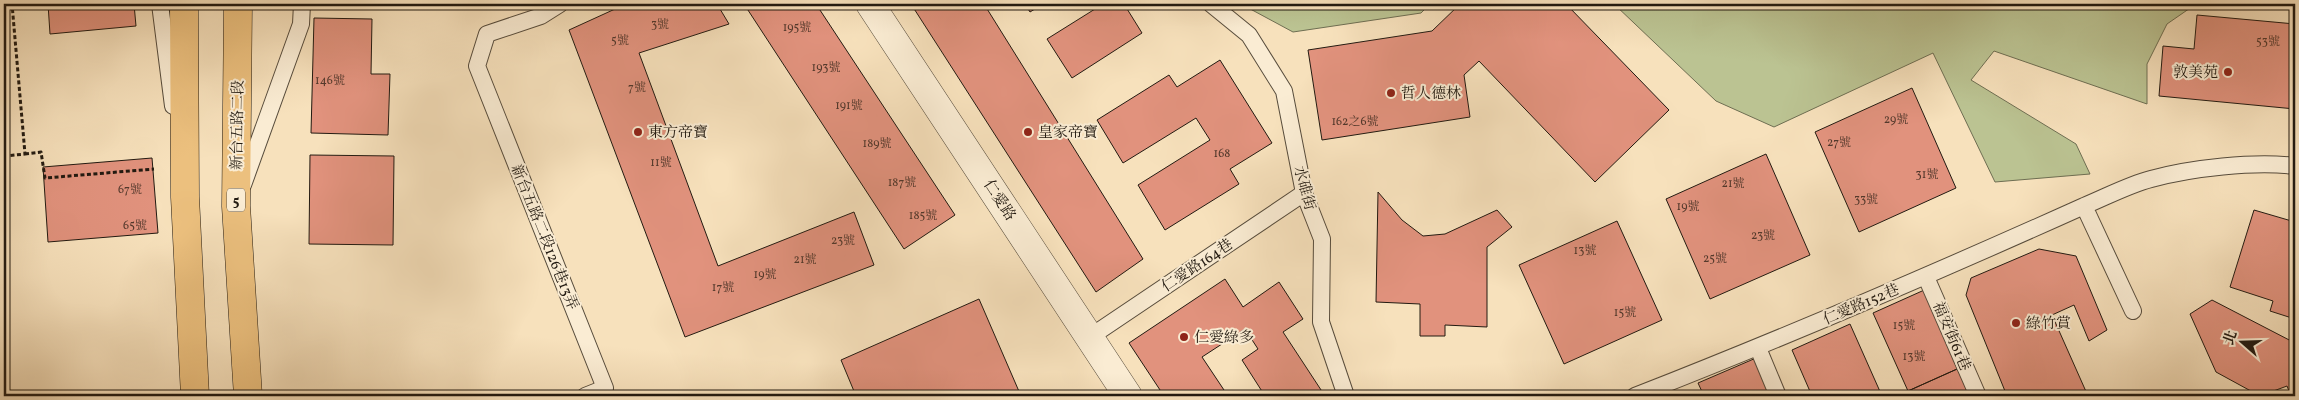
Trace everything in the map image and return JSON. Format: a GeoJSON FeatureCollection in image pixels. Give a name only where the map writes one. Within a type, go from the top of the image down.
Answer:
{"type":"FeatureCollection","features":[{"type":"Feature","properties":{"kind":"main road"},"geometry":{"type":"LineString","coordinates":[[184,4],[185,196],[195,396]]}},
{"type":"Feature","properties":{"kind":"main road","name":"新台五路二段"},"geometry":{"type":"LineString","coordinates":[[238,4],[236,206],[248,396]]}},
{"type":"Feature","properties":{"kind":"street","name":"仁愛路"},"geometry":{"type":"LineString","coordinates":[[870,4],[1128,396]]}},
{"type":"Feature","properties":{"kind":"lane"},"geometry":{"type":"LineString","coordinates":[[160,4],[185,196]]}},
{"type":"Feature","properties":{"kind":"lane"},"geometry":{"type":"LineString","coordinates":[[236,206],[301,24],[302,4]]}},
{"type":"Feature","properties":{"kind":"lane","name":"新台五路二段126巷13弄"},"geometry":{"type":"LineString","coordinates":[[560,4],[541,16],[487,34],[477,66],[605,388],[585,396]]}},
{"type":"Feature","properties":{"kind":"lane","name":"水碓街"},"geometry":{"type":"LineString","coordinates":[[1211,4],[1250,35],[1284,91],[1304,193],[1322,239],[1321,322],[1346,396]]}},
{"type":"Feature","properties":{"kind":"lane","name":"仁愛路152巷"},"geometry":{"type":"LineString","coordinates":[[1635,396],[1758,348],[1926,277],[2084,206],[2151,179],[2207,170],[2271,163],[2295,166]]}},
{"type":"Feature","properties":{"kind":"lane","name":"仁愛路164巷"},"geometry":{"type":"LineString","coordinates":[[1090,337],[1304,193]]}},
{"type":"Feature","properties":{"kind":"lane"},"geometry":{"type":"LineString","coordinates":[[2084,206],[2133,310]]}},
{"type":"Feature","properties":{"kind":"lane","name":"福安街61巷"},"geometry":{"type":"LineString","coordinates":[[1926,277],[1978,396]]}},
{"type":"Feature","properties":{"kind":"lane"},"geometry":{"type":"LineString","coordinates":[[1758,348],[1778,396]]}},
{"type":"Feature","properties":{"kind":"path"},"geometry":{"type":"LineString","coordinates":[[12,4],[25,154]]}},
{"type":"Feature","properties":{"kind":"path"},"geometry":{"type":"LineString","coordinates":[[4,156],[41,152],[44,178],[181,167]]}},
{"type":"Feature","properties":{"kind":"green space"},"geometry":{"type":"Polygon","coordinates":[[[1241,4],[1430,4],[1421,13],[1293,32],[1241,4]]]}},
{"type":"Feature","properties":{"kind":"green space"},"geometry":{"type":"Polygon","coordinates":[[[1614,4],[2196,4],[2167,24],[2147,64],[2147,104],[1994,51],[1971,80],[2076,144],[2090,174],[1995,182],[1933,53],[1774,127],[1716,101],[1614,4]]]}},
{"type":"Feature","properties":{"kind":"building"},"geometry":{"type":"Polygon","coordinates":[[[48,4],[134,4],[136,26],[50,34],[48,4]]]}},
{"type":"Feature","properties":{"kind":"building","name":"東方帝寶"},"geometry":{"type":"Polygon","coordinates":[[[626,4],[717,4],[729,24],[639,53],[718,266],[854,212],[874,265],[685,337],[569,30],[626,4]]]}},
{"type":"Feature","properties":{"kind":"building"},"geometry":{"type":"Polygon","coordinates":[[[744,4],[816,4],[955,215],[904,249],[744,4]]]}},
{"type":"Feature","properties":{"kind":"building","name":"皇家帝寶"},"geometry":{"type":"Polygon","coordinates":[[[911,4],[984,4],[1143,259],[1096,292],[911,4]]]}},
{"type":"Feature","properties":{"kind":"building"},"geometry":{"type":"Polygon","coordinates":[[[1025,4],[1043,4],[1030,12],[1025,4]]]}},
{"type":"Feature","properties":{"kind":"building"},"geometry":{"type":"Polygon","coordinates":[[[1103,4],[1124,4],[1142,33],[1072,78],[1047,39],[1103,4]]]}},
{"type":"Feature","properties":{"kind":"building","name":"哲人德林"},"geometry":{"type":"Polygon","coordinates":[[[1460,4],[1566,4],[1669,110],[1595,182],[1479,61],[1464,75],[1470,117],[1322,140],[1308,50],[1432,31],[1460,4]]]}},
{"type":"Feature","properties":{"kind":"building","name":"敦美苑"},"geometry":{"type":"Polygon","coordinates":[[[2197,15],[2295,24],[2295,109],[2159,96],[2163,46],[2194,49],[2197,15]]]}},
{"type":"Feature","properties":{"kind":"building"},"geometry":{"type":"Polygon","coordinates":[[[314,18],[372,19],[371,74],[390,74],[388,135],[311,133],[314,18]]]}},
{"type":"Feature","properties":{"kind":"building","name":"皇家帝寶"},"geometry":{"type":"Polygon","coordinates":[[[1220,60],[1272,143],[1230,169],[1239,184],[1165,230],[1138,185],[1210,140],[1196,118],[1123,163],[1097,120],[1169,75],[1177,87],[1220,60]]]}},
{"type":"Feature","properties":{"kind":"building"},"geometry":{"type":"Polygon","coordinates":[[[1912,88],[1956,188],[1859,232],[1815,132],[1912,88]]]}},
{"type":"Feature","properties":{"kind":"building"},"geometry":{"type":"Polygon","coordinates":[[[1766,154],[1810,255],[1710,299],[1666,199],[1766,154]]]}},
{"type":"Feature","properties":{"kind":"building"},"geometry":{"type":"Polygon","coordinates":[[[310,155],[394,156],[393,245],[309,244],[310,155]]]}},
{"type":"Feature","properties":{"kind":"building"},"geometry":{"type":"Polygon","coordinates":[[[152,158],[158,233],[48,242],[43,167],[152,158]]]}},
{"type":"Feature","properties":{"kind":"building"},"geometry":{"type":"Polygon","coordinates":[[[1378,192],[1402,220],[1423,236],[1445,234],[1497,210],[1512,227],[1487,247],[1487,327],[1445,325],[1445,336],[1420,336],[1420,304],[1376,302],[1378,192]]]}},
{"type":"Feature","properties":{"kind":"building"},"geometry":{"type":"Polygon","coordinates":[[[2254,210],[2295,222],[2295,319],[2270,311],[2273,301],[2230,287],[2254,210]]]}},
{"type":"Feature","properties":{"kind":"building"},"geometry":{"type":"Polygon","coordinates":[[[1617,221],[1662,320],[1564,364],[1519,265],[1617,221]]]}},
{"type":"Feature","properties":{"kind":"building","name":"綠竹賞"},"geometry":{"type":"Polygon","coordinates":[[[2039,249],[2076,256],[2107,330],[2089,341],[2074,305],[2052,315],[2088,396],[2007,396],[1966,295],[1971,278],[2039,249]]]}},
{"type":"Feature","properties":{"kind":"building","name":"仁愛綠多"},"geometry":{"type":"Polygon","coordinates":[[[1225,279],[1243,307],[1279,282],[1303,319],[1283,332],[1325,396],[1265,396],[1242,360],[1258,349],[1245,329],[1202,357],[1228,396],[1164,396],[1129,343],[1225,279]]]}},
{"type":"Feature","properties":{"kind":"building"},"geometry":{"type":"Polygon","coordinates":[[[1931,287],[1966,365],[1908,391],[1873,313],[1931,287]]]}},
{"type":"Feature","properties":{"kind":"building"},"geometry":{"type":"Polygon","coordinates":[[[979,299],[1021,396],[856,396],[841,360],[979,299]]]}},
{"type":"Feature","properties":{"kind":"building"},"geometry":{"type":"Polygon","coordinates":[[[2212,300],[2295,343],[2295,396],[2291,396],[2287,386],[2260,396],[2216,372],[2190,314],[2212,300]]]}},
{"type":"Feature","properties":{"kind":"building"},"geometry":{"type":"Polygon","coordinates":[[[1850,324],[1882,396],[1812,396],[1792,350],[1850,324]]]}},
{"type":"Feature","properties":{"kind":"building"},"geometry":{"type":"Polygon","coordinates":[[[1756,358],[1773,396],[1704,396],[1698,383],[1756,358]]]}},
{"type":"Feature","properties":{"kind":"building"},"geometry":{"type":"Polygon","coordinates":[[[1966,365],[1980,396],[1910,396],[1908,391],[1966,365]]]}},
{"type":"Feature","properties":{"kind":"place","name":"敦美苑"},"geometry":{"type":"Point","coordinates":[2228,72]}},
{"type":"Feature","properties":{"kind":"place","name":"哲人德林"},"geometry":{"type":"Point","coordinates":[1391,93]}},
{"type":"Feature","properties":{"kind":"place","name":"東方帝寶"},"geometry":{"type":"Point","coordinates":[638,132]}},
{"type":"Feature","properties":{"kind":"place","name":"皇家帝寶"},"geometry":{"type":"Point","coordinates":[1028,132]}},
{"type":"Feature","properties":{"kind":"place","name":"綠竹賞"},"geometry":{"type":"Point","coordinates":[2016,323]}},
{"type":"Feature","properties":{"kind":"place","name":"仁愛綠多"},"geometry":{"type":"Point","coordinates":[1184,337]}}]}
